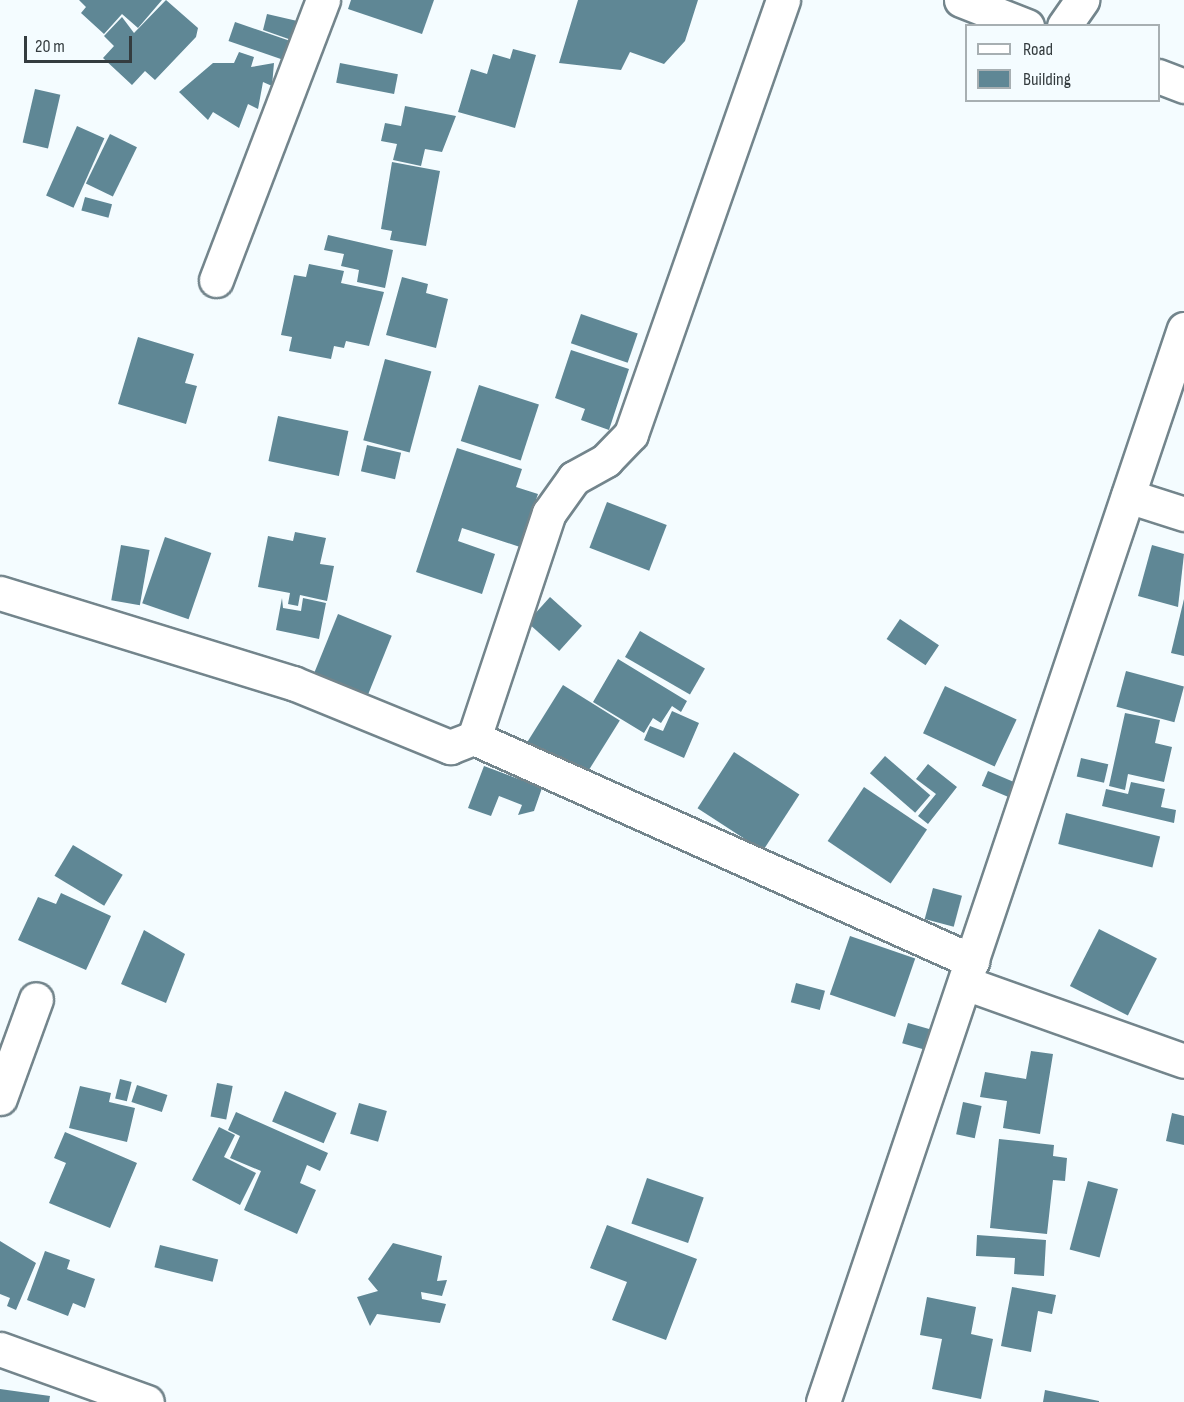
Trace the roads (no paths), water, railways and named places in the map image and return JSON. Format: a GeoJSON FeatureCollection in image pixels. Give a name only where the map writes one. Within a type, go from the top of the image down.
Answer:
{"type":"FeatureCollection","features":[{"type":"Feature","properties":{"kind":"street"},"geometry":{"type":"LineString","coordinates":[[216,280],[323,0]]}},
{"type":"Feature","properties":{"kind":"street"},"geometry":{"type":"LineString","coordinates":[[474,738],[549,513],[574,478],[606,460],[631,434],[783,0]]}},
{"type":"Feature","properties":{"kind":"street"},"geometry":{"type":"LineString","coordinates":[[961,0],[1022,24]]}},
{"type":"Feature","properties":{"kind":"street"},"geometry":{"type":"LineString","coordinates":[[1065,24],[1082,0]]}},
{"type":"Feature","properties":{"kind":"street"},"geometry":{"type":"LineString","coordinates":[[1160,77],[1184,86]]}},
{"type":"Feature","properties":{"kind":"street"},"geometry":{"type":"LineString","coordinates":[[824,1402],[1184,329]]}},
{"type":"Feature","properties":{"kind":"street"},"geometry":{"type":"LineString","coordinates":[[1128,496],[1184,514]]}},
{"type":"Feature","properties":{"kind":"street"},"geometry":{"type":"LineString","coordinates":[[0,593],[293,683],[450,747],[474,738],[969,972],[1184,1061]]}},
{"type":"Feature","properties":{"kind":"street"},"geometry":{"type":"LineString","coordinates":[[0,1098],[36,999]]}},
{"type":"Feature","properties":{"kind":"street"},"geometry":{"type":"LineString","coordinates":[[0,1349],[147,1402]]}}]}
